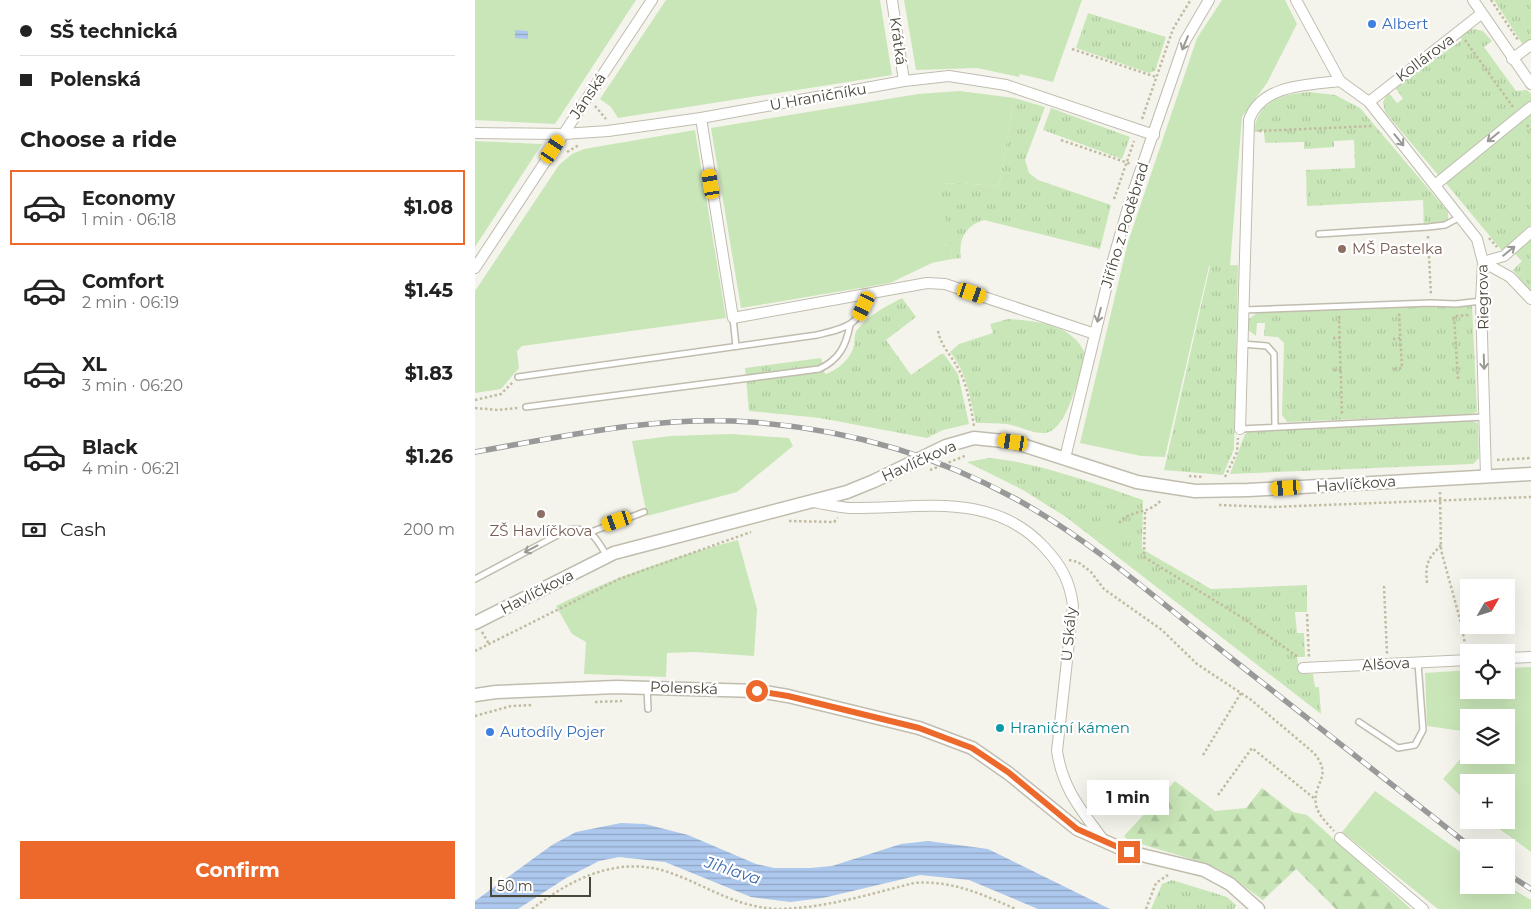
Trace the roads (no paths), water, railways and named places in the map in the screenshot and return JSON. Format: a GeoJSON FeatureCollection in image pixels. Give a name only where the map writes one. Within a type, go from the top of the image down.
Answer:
{"type":"FeatureCollection","features":[{"type":"Feature","properties":{"kind":"street","name":"Jánská"},"geometry":{"type":"LineString","coordinates":[[475,268],[652,0]]}},
{"type":"Feature","properties":{"kind":"street","name":"Krátká"},"geometry":{"type":"LineString","coordinates":[[892,0],[904,81]]}},
{"type":"Feature","properties":{"kind":"street","name":"Jiřího z Poděbrad"},"geometry":{"type":"LineString","coordinates":[[1065,458],[1113,260],[1185,41],[1209,0]]}},
{"type":"Feature","properties":{"kind":"street","name":"Riegrova"},"geometry":{"type":"LineString","coordinates":[[1296,0],[1340,81],[1369,102],[1461,216],[1477,239],[1483,262],[1481,301],[1486,417],[1486,470]]}},
{"type":"Feature","properties":{"kind":"street"},"geometry":{"type":"LineString","coordinates":[[1473,0],[1531,84]]}},
{"type":"Feature","properties":{"kind":"street","name":"Kollárova"},"geometry":{"type":"LineString","coordinates":[[1369,102],[1385,87],[1481,14]]}},
{"type":"Feature","properties":{"kind":"street"},"geometry":{"type":"LineString","coordinates":[[1513,59],[1528,47]]}},
{"type":"Feature","properties":{"kind":"street","name":"U Hraničníku"},"geometry":{"type":"LineString","coordinates":[[475,133],[563,134],[608,131],[701,118],[904,81],[949,76],[1005,85],[1154,135]]}},
{"type":"Feature","properties":{"kind":"street"},"geometry":{"type":"LineString","coordinates":[[1239,429],[1249,120],[1254,110],[1275,93],[1297,87],[1340,81]]}},
{"type":"Feature","properties":{"kind":"street"},"geometry":{"type":"LineString","coordinates":[[1435,185],[1531,107]]}},
{"type":"Feature","properties":{"kind":"street"},"geometry":{"type":"LineString","coordinates":[[701,118],[733,318],[927,283],[945,284],[1095,334]]}},
{"type":"Feature","properties":{"kind":"street"},"geometry":{"type":"LineString","coordinates":[[1483,262],[1504,256],[1531,232]]}},
{"type":"Feature","properties":{"kind":"street"},"geometry":{"type":"LineString","coordinates":[[1483,262],[1510,277],[1531,299]]}},
{"type":"Feature","properties":{"kind":"street","name":"Havlíčkova"},"geometry":{"type":"LineString","coordinates":[[475,623],[607,556],[847,492],[946,446],[974,438],[1013,442],[1137,482],[1195,491],[1248,490],[1439,478],[1486,470],[1531,474]]}},
{"type":"Feature","properties":{"kind":"street","name":"U Skály"},"geometry":{"type":"LineString","coordinates":[[808,501],[848,508],[957,506],[979,508],[1022,527],[1038,540],[1066,574],[1073,606],[1057,750],[1060,769],[1069,792],[1106,843]]}},
{"type":"Feature","properties":{"kind":"street"},"geometry":{"type":"LineString","coordinates":[[1515,657],[1531,656]]}},
{"type":"Feature","properties":{"kind":"street","name":"Alšova"},"geometry":{"type":"LineString","coordinates":[[1304,665],[1388,664],[1460,660]]}},
{"type":"Feature","properties":{"kind":"street","name":"Polenská"},"geometry":{"type":"LineString","coordinates":[[475,695],[506,691],[647,687],[757,691],[788,696],[919,728],[972,748],[1008,772],[1077,829],[1129,852],[1204,870],[1230,884],[1258,909]]}},
{"type":"Feature","properties":{"kind":"street"},"geometry":{"type":"LineString","coordinates":[[1340,838],[1423,909]]}},
{"type":"Feature","properties":{"kind":"lane"},"geometry":{"type":"LineString","coordinates":[[1319,234],[1428,228],[1445,225],[1461,216]]}},
{"type":"Feature","properties":{"kind":"lane"},"geometry":{"type":"LineString","coordinates":[[519,376],[817,335],[850,324],[859,316],[864,306],[864,295]]}},
{"type":"Feature","properties":{"kind":"lane"},"geometry":{"type":"LineString","coordinates":[[1242,310],[1431,303],[1456,304],[1481,301]]}},
{"type":"Feature","properties":{"kind":"lane"},"geometry":{"type":"LineString","coordinates":[[733,318],[736,346]]}},
{"type":"Feature","properties":{"kind":"lane"},"geometry":{"type":"LineString","coordinates":[[526,407],[819,369],[832,363],[842,351],[850,324]]}},
{"type":"Feature","properties":{"kind":"lane"},"geometry":{"type":"LineString","coordinates":[[1241,344],[1267,346],[1274,354],[1275,427]]}},
{"type":"Feature","properties":{"kind":"lane"},"geometry":{"type":"LineString","coordinates":[[1239,429],[1486,417]]}},
{"type":"Feature","properties":{"kind":"lane"},"geometry":{"type":"LineString","coordinates":[[475,579],[567,530],[577,528],[591,532],[644,512]]}},
{"type":"Feature","properties":{"kind":"lane"},"geometry":{"type":"LineString","coordinates":[[591,532],[607,556]]}},
{"type":"Feature","properties":{"kind":"lane"},"geometry":{"type":"LineString","coordinates":[[1359,722],[1398,748],[1415,745],[1423,730],[1417,662]]}},
{"type":"Feature","properties":{"kind":"lane"},"geometry":{"type":"LineString","coordinates":[[647,687],[648,709]]}},
{"type":"Feature","properties":{"kind":"water"},"geometry":{"type":"Polygon","coordinates":[[[515,30],[528,31],[528,39],[515,38],[515,30]]]}},
{"type":"Feature","properties":{"kind":"water","name":"Jihlava"},"geometry":{"type":"Polygon","coordinates":[[[621,823],[645,824],[688,835],[756,864],[774,868],[832,866],[901,844],[928,841],[988,849],[1110,909],[1038,909],[969,880],[920,875],[823,898],[790,902],[751,897],[665,862],[619,857],[599,861],[566,878],[518,909],[475,909],[475,901],[552,845],[576,832],[621,823]]]}},
{"type":"Feature","properties":{"kind":"railway"},"geometry":{"type":"LineString","coordinates":[[475,452],[613,428],[647,424],[682,421],[751,422],[786,425],[855,438],[888,446],[953,469],[1016,499],[1073,534],[1461,839]]}},
{"type":"Feature","properties":{"kind":"railway"},"geometry":{"type":"LineString","coordinates":[[1515,879],[1531,889]]}},
{"type":"Feature","properties":{"kind":"place","name":"Albert"},"geometry":{"type":"Point","coordinates":[1372,24]}},
{"type":"Feature","properties":{"kind":"place","name":"MŠ Pastelka"},"geometry":{"type":"Point","coordinates":[1342,249]}},
{"type":"Feature","properties":{"kind":"place","name":"ZŠ Havlíčkova"},"geometry":{"type":"Point","coordinates":[541,514]}},
{"type":"Feature","properties":{"kind":"place","name":"Hraniční kámen"},"geometry":{"type":"Point","coordinates":[1000,728]}},
{"type":"Feature","properties":{"kind":"place","name":"Autodíly Pojer"},"geometry":{"type":"Point","coordinates":[490,732]}}]}
